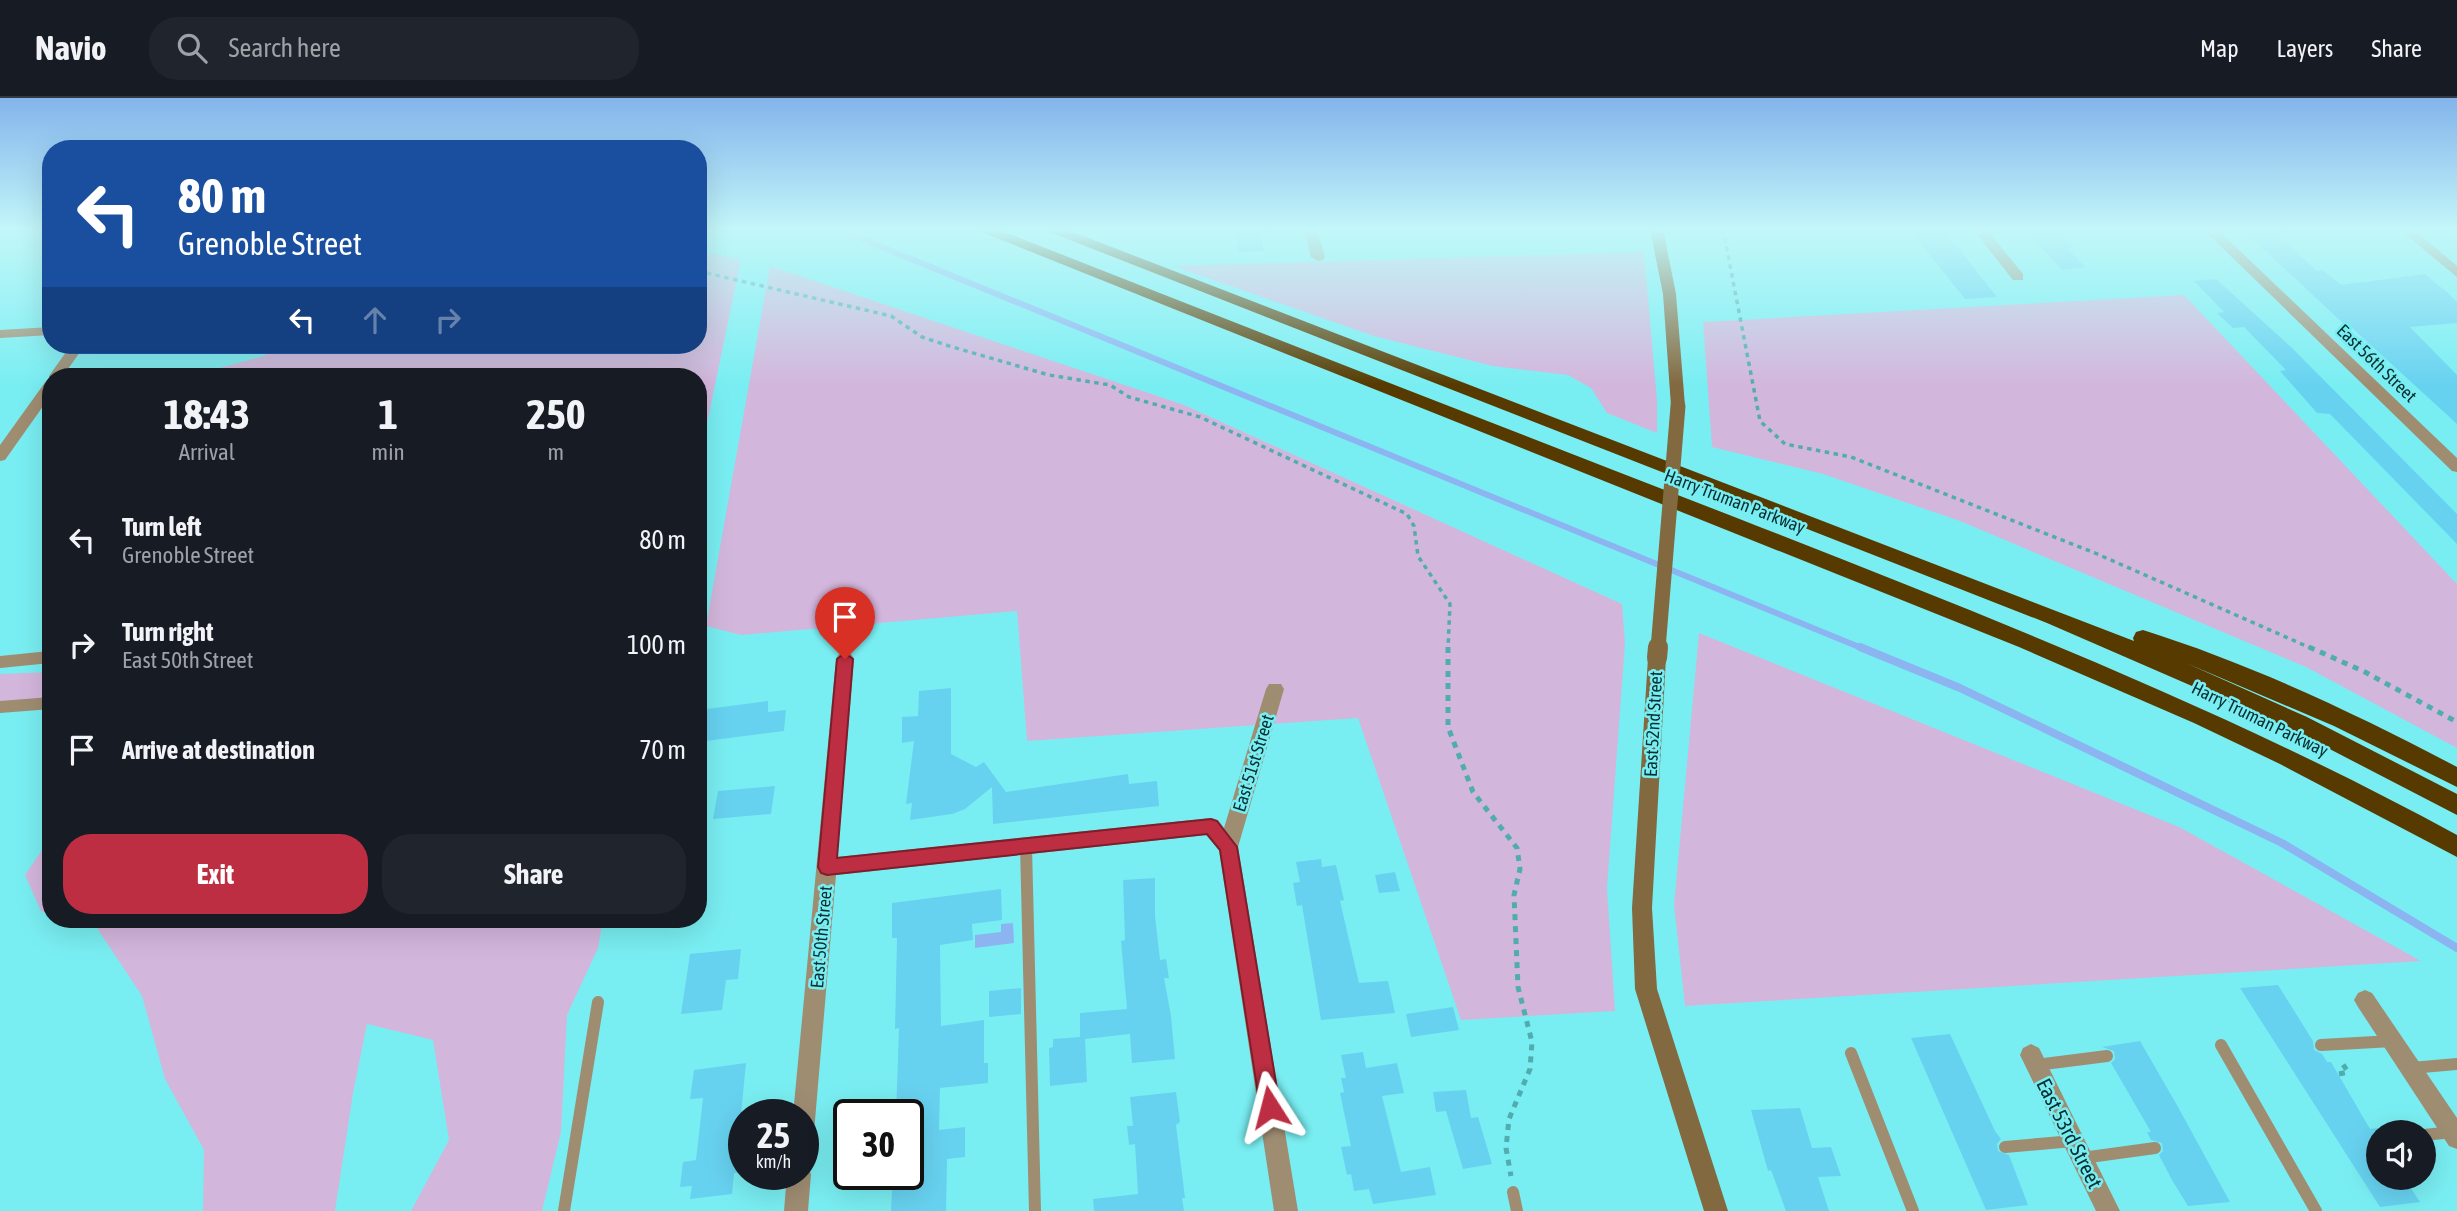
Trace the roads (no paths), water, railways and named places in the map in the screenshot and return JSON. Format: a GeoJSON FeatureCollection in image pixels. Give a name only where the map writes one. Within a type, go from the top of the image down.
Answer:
{"type":"FeatureCollection","features":[{"type":"Feature","properties":{"kind":"highway"},"geometry":{"type":"LineString","coordinates":[[1104,281],[1243,332]]}},
{"type":"Feature","properties":{"kind":"highway","name":"Harry Truman Parkway"},"geometry":{"type":"LineString","coordinates":[[1114,281],[2135,685],[2318,772],[2457,846]]}},
{"type":"Feature","properties":{"kind":"highway","name":"Harry Truman Parkway"},"geometry":{"type":"LineString","coordinates":[[1184,281],[2146,654],[2343,745],[2457,805]]}},
{"type":"Feature","properties":{"kind":"highway"},"geometry":{"type":"LineString","coordinates":[[1966,582],[2102,623],[2242,675],[2457,778]]}},
{"type":"Feature","properties":{"kind":"main road","name":"East 52nd Street"},"geometry":{"type":"LineString","coordinates":[[1667,281],[1673,321],[1678,405],[1657,659],[1642,908],[1646,989],[1716,1211]]}},
{"type":"Feature","properties":{"kind":"street","name":"East 56th Street"},"geometry":{"type":"LineString","coordinates":[[2263,281],[2457,467]]}},
{"type":"Feature","properties":{"kind":"street"},"geometry":{"type":"LineString","coordinates":[[0,334],[42,332]]}},
{"type":"Feature","properties":{"kind":"street"},"geometry":{"type":"LineString","coordinates":[[0,456],[42,397]]}},
{"type":"Feature","properties":{"kind":"street","name":"East 50th Street"},"geometry":{"type":"LineString","coordinates":[[806,1099],[845,659]]}},
{"type":"Feature","properties":{"kind":"street","name":"East 51st Street"},"geometry":{"type":"LineString","coordinates":[[1275,689],[1228,847],[1286,1211]]}},
{"type":"Feature","properties":{"kind":"street"},"geometry":{"type":"LineString","coordinates":[[827,867],[1211,826],[1228,847]]}},
{"type":"Feature","properties":{"kind":"street"},"geometry":{"type":"LineString","coordinates":[[2365,1000],[2455,1135]]}},
{"type":"Feature","properties":{"kind":"street","name":"East 53rd Street"},"geometry":{"type":"LineString","coordinates":[[2033,1060],[2108,1211]]}},
{"type":"Feature","properties":{"kind":"street"},"geometry":{"type":"LineString","coordinates":[[796,1211],[798,1190]]}},
{"type":"Feature","properties":{"kind":"lane"},"geometry":{"type":"LineString","coordinates":[[0,662],[42,658]]}},
{"type":"Feature","properties":{"kind":"lane"},"geometry":{"type":"LineString","coordinates":[[0,707],[42,704]]}},
{"type":"Feature","properties":{"kind":"lane"},"geometry":{"type":"LineString","coordinates":[[1026,846],[1035,1211]]}},
{"type":"Feature","properties":{"kind":"lane"},"geometry":{"type":"LineString","coordinates":[[564,1211],[598,1002]]}},
{"type":"Feature","properties":{"kind":"lane"},"geometry":{"type":"LineString","coordinates":[[2321,1045],[2393,1041]]}},
{"type":"Feature","properties":{"kind":"lane"},"geometry":{"type":"LineString","coordinates":[[2221,1045],[2316,1211]]}},
{"type":"Feature","properties":{"kind":"lane"},"geometry":{"type":"LineString","coordinates":[[1851,1054],[1913,1211]]}},
{"type":"Feature","properties":{"kind":"lane"},"geometry":{"type":"LineString","coordinates":[[2033,1060],[2107,1056]]}},
{"type":"Feature","properties":{"kind":"lane"},"geometry":{"type":"LineString","coordinates":[[2410,1068],[2457,1065]]}},
{"type":"Feature","properties":{"kind":"lane"},"geometry":{"type":"LineString","coordinates":[[2436,1135],[2455,1135]]}},
{"type":"Feature","properties":{"kind":"lane"},"geometry":{"type":"LineString","coordinates":[[2005,1147],[2155,1148]]}},
{"type":"Feature","properties":{"kind":"lane"},"geometry":{"type":"LineString","coordinates":[[1513,1192],[1517,1211]]}},
{"type":"Feature","properties":{"kind":"water"},"geometry":{"type":"Polygon","coordinates":[[[1013,923],[1014,943],[975,948],[975,935],[1001,932],[1001,924],[1013,923]]]}},
{"type":"Feature","properties":{"kind":"waterway"},"geometry":{"type":"LineString","coordinates":[[965,281],[1864,649]]}},
{"type":"Feature","properties":{"kind":"waterway"},"geometry":{"type":"LineString","coordinates":[[1860,647],[1960,688],[2282,843],[2457,948]]}}]}
